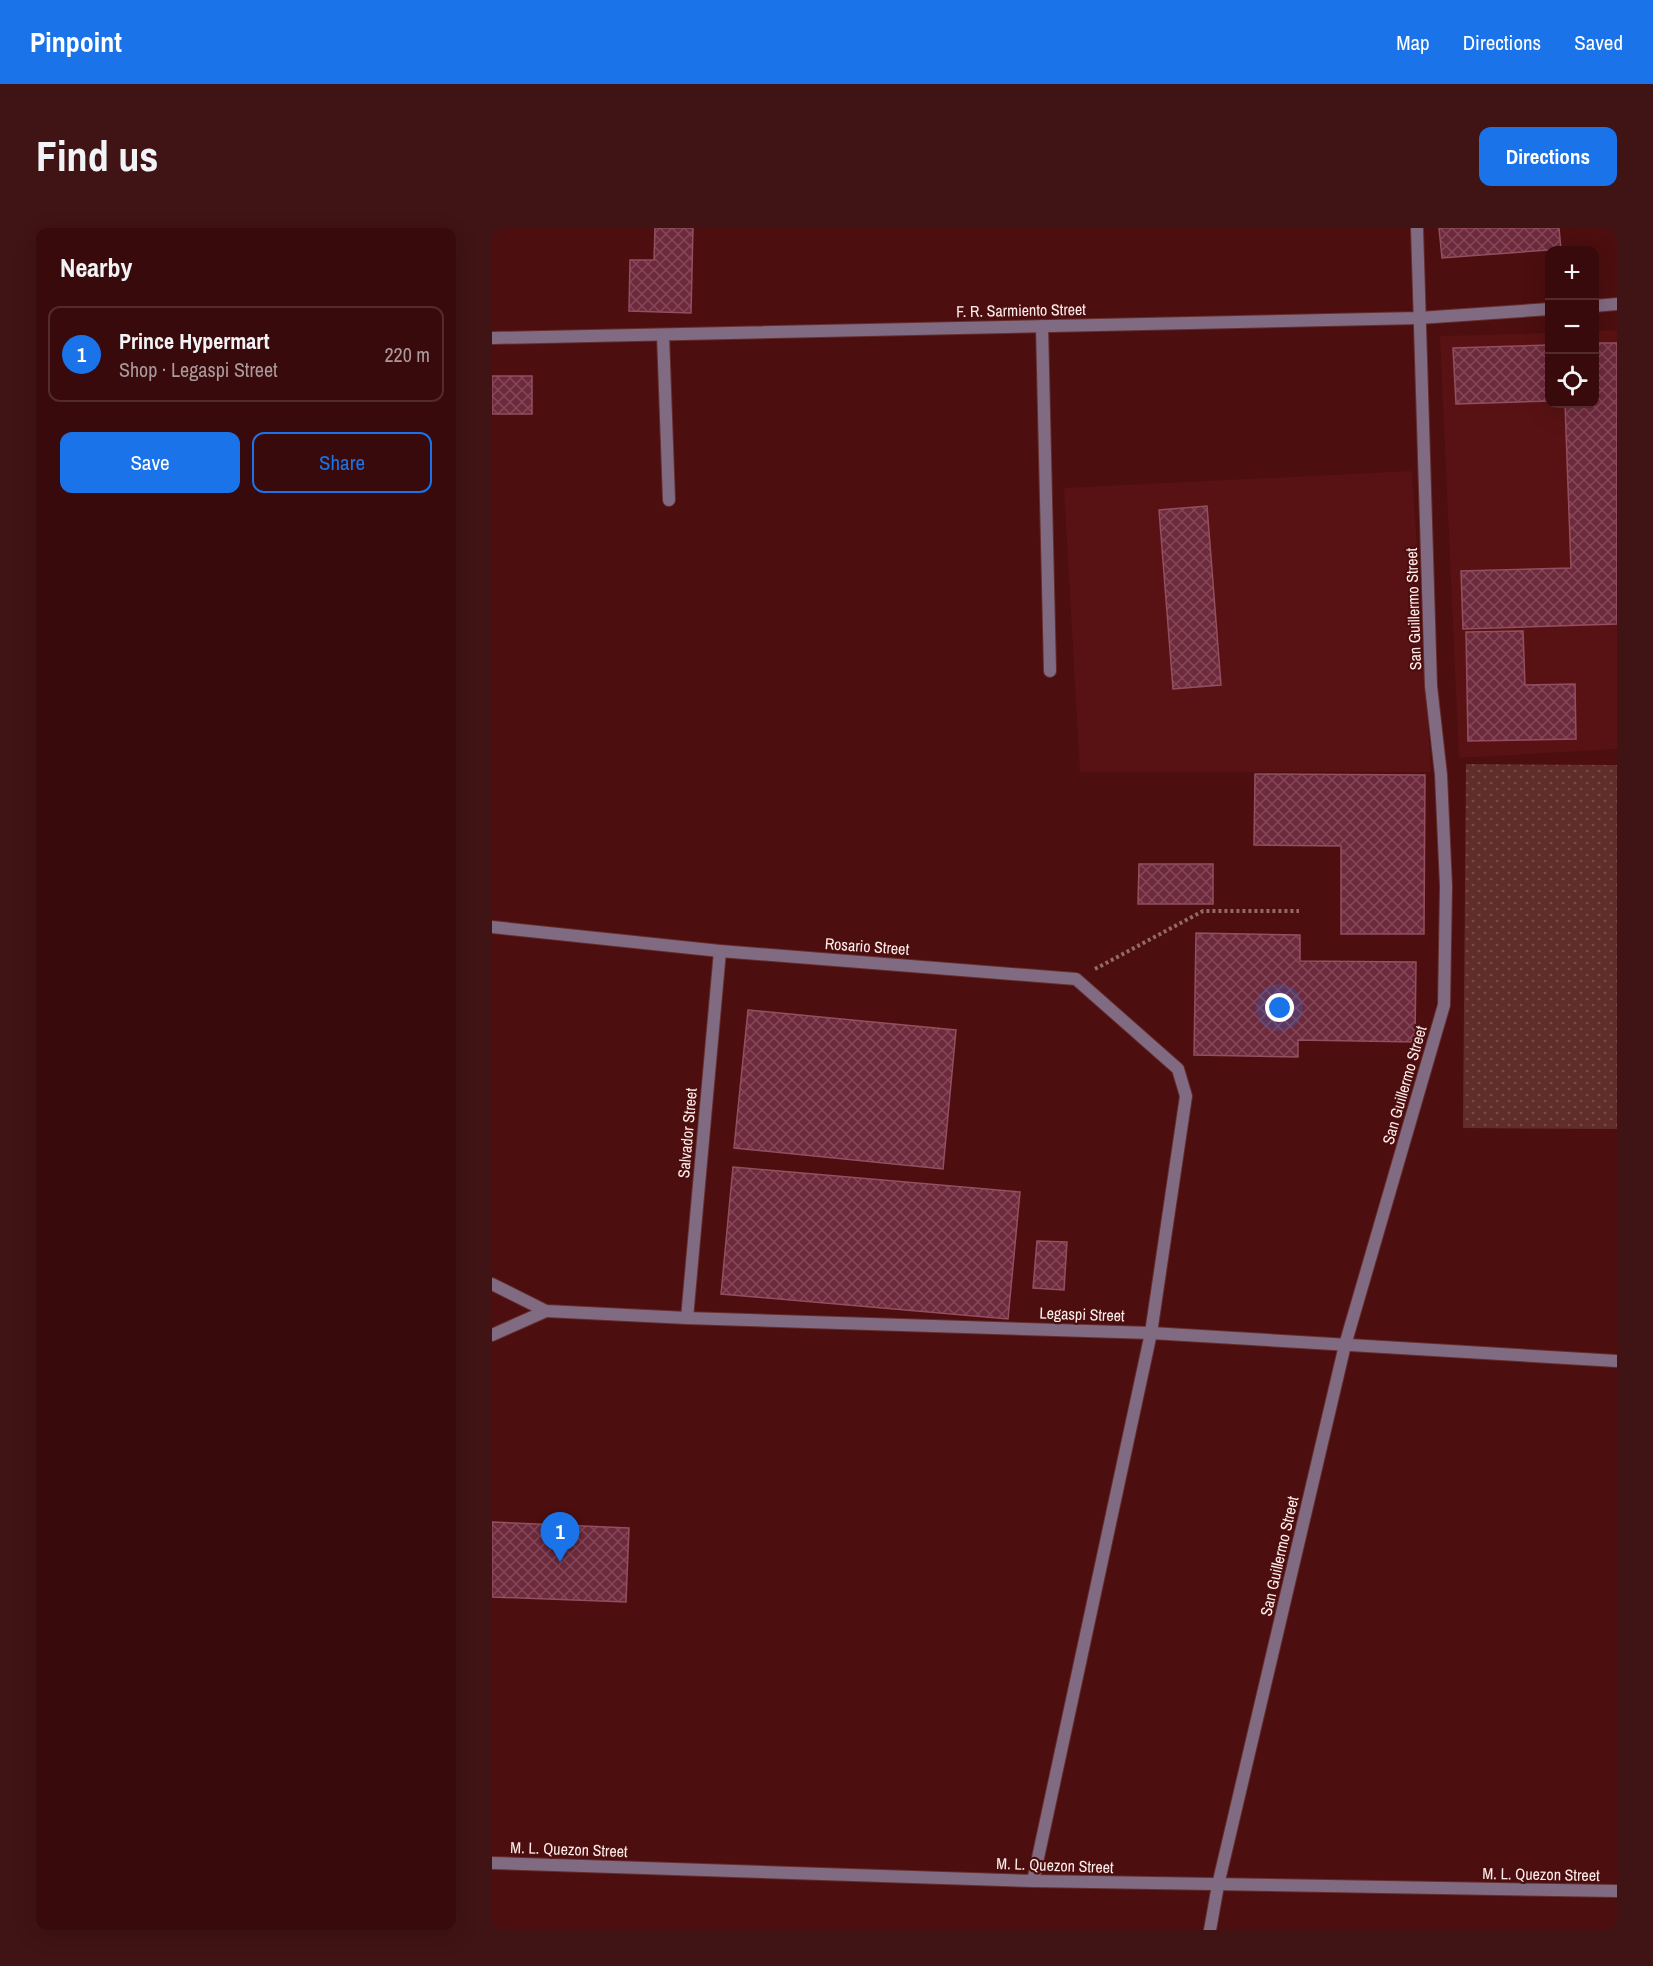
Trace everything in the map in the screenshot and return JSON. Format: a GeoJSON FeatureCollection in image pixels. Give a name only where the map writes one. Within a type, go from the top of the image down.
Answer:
{"type":"FeatureCollection","features":[{"type":"Feature","properties":{"kind":"street","name":"San Guillermo Street"},"geometry":{"type":"LineString","coordinates":[[1210,1930],[1218,1885],[1345,1345],[1444,1005],[1446,886],[1441,775],[1431,687],[1418,228]]}},
{"type":"Feature","properties":{"kind":"street"},"geometry":{"type":"LineString","coordinates":[[1599,306],[1617,304]]}},
{"type":"Feature","properties":{"kind":"street","name":"F. R. Sarmiento Street"},"geometry":{"type":"LineString","coordinates":[[492,338],[1419,318],[1545,309]]}},
{"type":"Feature","properties":{"kind":"street"},"geometry":{"type":"LineString","coordinates":[[1042,326],[1050,671]]}},
{"type":"Feature","properties":{"kind":"street"},"geometry":{"type":"LineString","coordinates":[[663,335],[669,500]]}},
{"type":"Feature","properties":{"kind":"street","name":"Rosario Street"},"geometry":{"type":"LineString","coordinates":[[492,927],[720,951],[1076,979]]}},
{"type":"Feature","properties":{"kind":"street","name":"Salvador Street"},"geometry":{"type":"LineString","coordinates":[[687,1318],[720,951]]}},
{"type":"Feature","properties":{"kind":"street"},"geometry":{"type":"LineString","coordinates":[[1033,1881],[1150,1333],[1186,1096],[1178,1069],[1076,979]]}},
{"type":"Feature","properties":{"kind":"street","name":"Legaspi Street"},"geometry":{"type":"LineString","coordinates":[[492,1284],[546,1311],[687,1318],[1150,1333],[1617,1361]]}},
{"type":"Feature","properties":{"kind":"street","name":"Legaspi Street"},"geometry":{"type":"LineString","coordinates":[[492,1335],[546,1311]]}},
{"type":"Feature","properties":{"kind":"street","name":"M. L. Quezon Street"},"geometry":{"type":"LineString","coordinates":[[492,1863],[1033,1881],[1617,1891]]}},
{"type":"Feature","properties":{"kind":"path"},"geometry":{"type":"LineString","coordinates":[[1076,979],[1203,911],[1299,911]]}},
{"type":"Feature","properties":{"kind":"shaded area"},"geometry":{"type":"Polygon","coordinates":[[[1617,330],[1617,749],[1459,758],[1440,336],[1545,333],[1545,408],[1599,408],[1599,331],[1617,330]]]}},
{"type":"Feature","properties":{"kind":"shaded area"},"geometry":{"type":"Polygon","coordinates":[[[1412,471],[1431,772],[1080,772],[1064,488],[1412,471]]]}},
{"type":"Feature","properties":{"kind":"shaded area"},"geometry":{"type":"Polygon","coordinates":[[[1466,764],[1617,765],[1617,1129],[1463,1128],[1466,764]]]}},
{"type":"Feature","properties":{"kind":"building"},"geometry":{"type":"Polygon","coordinates":[[[655,228],[693,228],[691,313],[629,311],[630,260],[654,260],[655,228]]]}},
{"type":"Feature","properties":{"kind":"building"},"geometry":{"type":"Polygon","coordinates":[[[1439,228],[1559,228],[1561,246],[1545,246],[1545,250],[1442,258],[1439,228]]]}},
{"type":"Feature","properties":{"kind":"building"},"geometry":{"type":"Polygon","coordinates":[[[1599,343],[1617,343],[1617,624],[1463,629],[1461,571],[1571,568],[1565,408],[1599,408],[1599,343]]]}},
{"type":"Feature","properties":{"kind":"building"},"geometry":{"type":"Polygon","coordinates":[[[1545,345],[1545,401],[1456,404],[1453,348],[1545,345]]]}},
{"type":"Feature","properties":{"kind":"building"},"geometry":{"type":"Polygon","coordinates":[[[492,376],[532,376],[532,414],[492,414],[492,376]]]}},
{"type":"Feature","properties":{"kind":"building"},"geometry":{"type":"Polygon","coordinates":[[[1207,506],[1221,685],[1173,689],[1159,510],[1207,506]]]}},
{"type":"Feature","properties":{"kind":"building"},"geometry":{"type":"Polygon","coordinates":[[[1523,631],[1525,685],[1575,684],[1576,739],[1468,741],[1466,632],[1523,631]]]}},
{"type":"Feature","properties":{"kind":"building"},"geometry":{"type":"Polygon","coordinates":[[[1255,774],[1425,775],[1424,934],[1341,934],[1341,846],[1254,845],[1255,774]]]}},
{"type":"Feature","properties":{"kind":"building"},"geometry":{"type":"Polygon","coordinates":[[[1139,864],[1213,864],[1213,904],[1138,904],[1139,864]]]}},
{"type":"Feature","properties":{"kind":"building"},"geometry":{"type":"Polygon","coordinates":[[[1196,933],[1300,935],[1300,961],[1416,962],[1415,1042],[1298,1040],[1298,1057],[1194,1055],[1196,933]]]}},
{"type":"Feature","properties":{"kind":"building"},"geometry":{"type":"Polygon","coordinates":[[[748,1010],[956,1030],[943,1169],[734,1148],[748,1010]]]}},
{"type":"Feature","properties":{"kind":"building"},"geometry":{"type":"Polygon","coordinates":[[[733,1167],[1020,1192],[1008,1319],[721,1294],[733,1167]]]}},
{"type":"Feature","properties":{"kind":"building"},"geometry":{"type":"Polygon","coordinates":[[[1037,1241],[1067,1242],[1064,1290],[1033,1288],[1037,1241]]]}},
{"type":"Feature","properties":{"kind":"building"},"geometry":{"type":"Polygon","coordinates":[[[492,1522],[629,1528],[626,1602],[492,1597],[492,1522]]]}},
{"type":"Feature","properties":{"kind":"place","name":"Prince Hypermart"},"geometry":{"type":"Point","coordinates":[560,1562]}}]}
